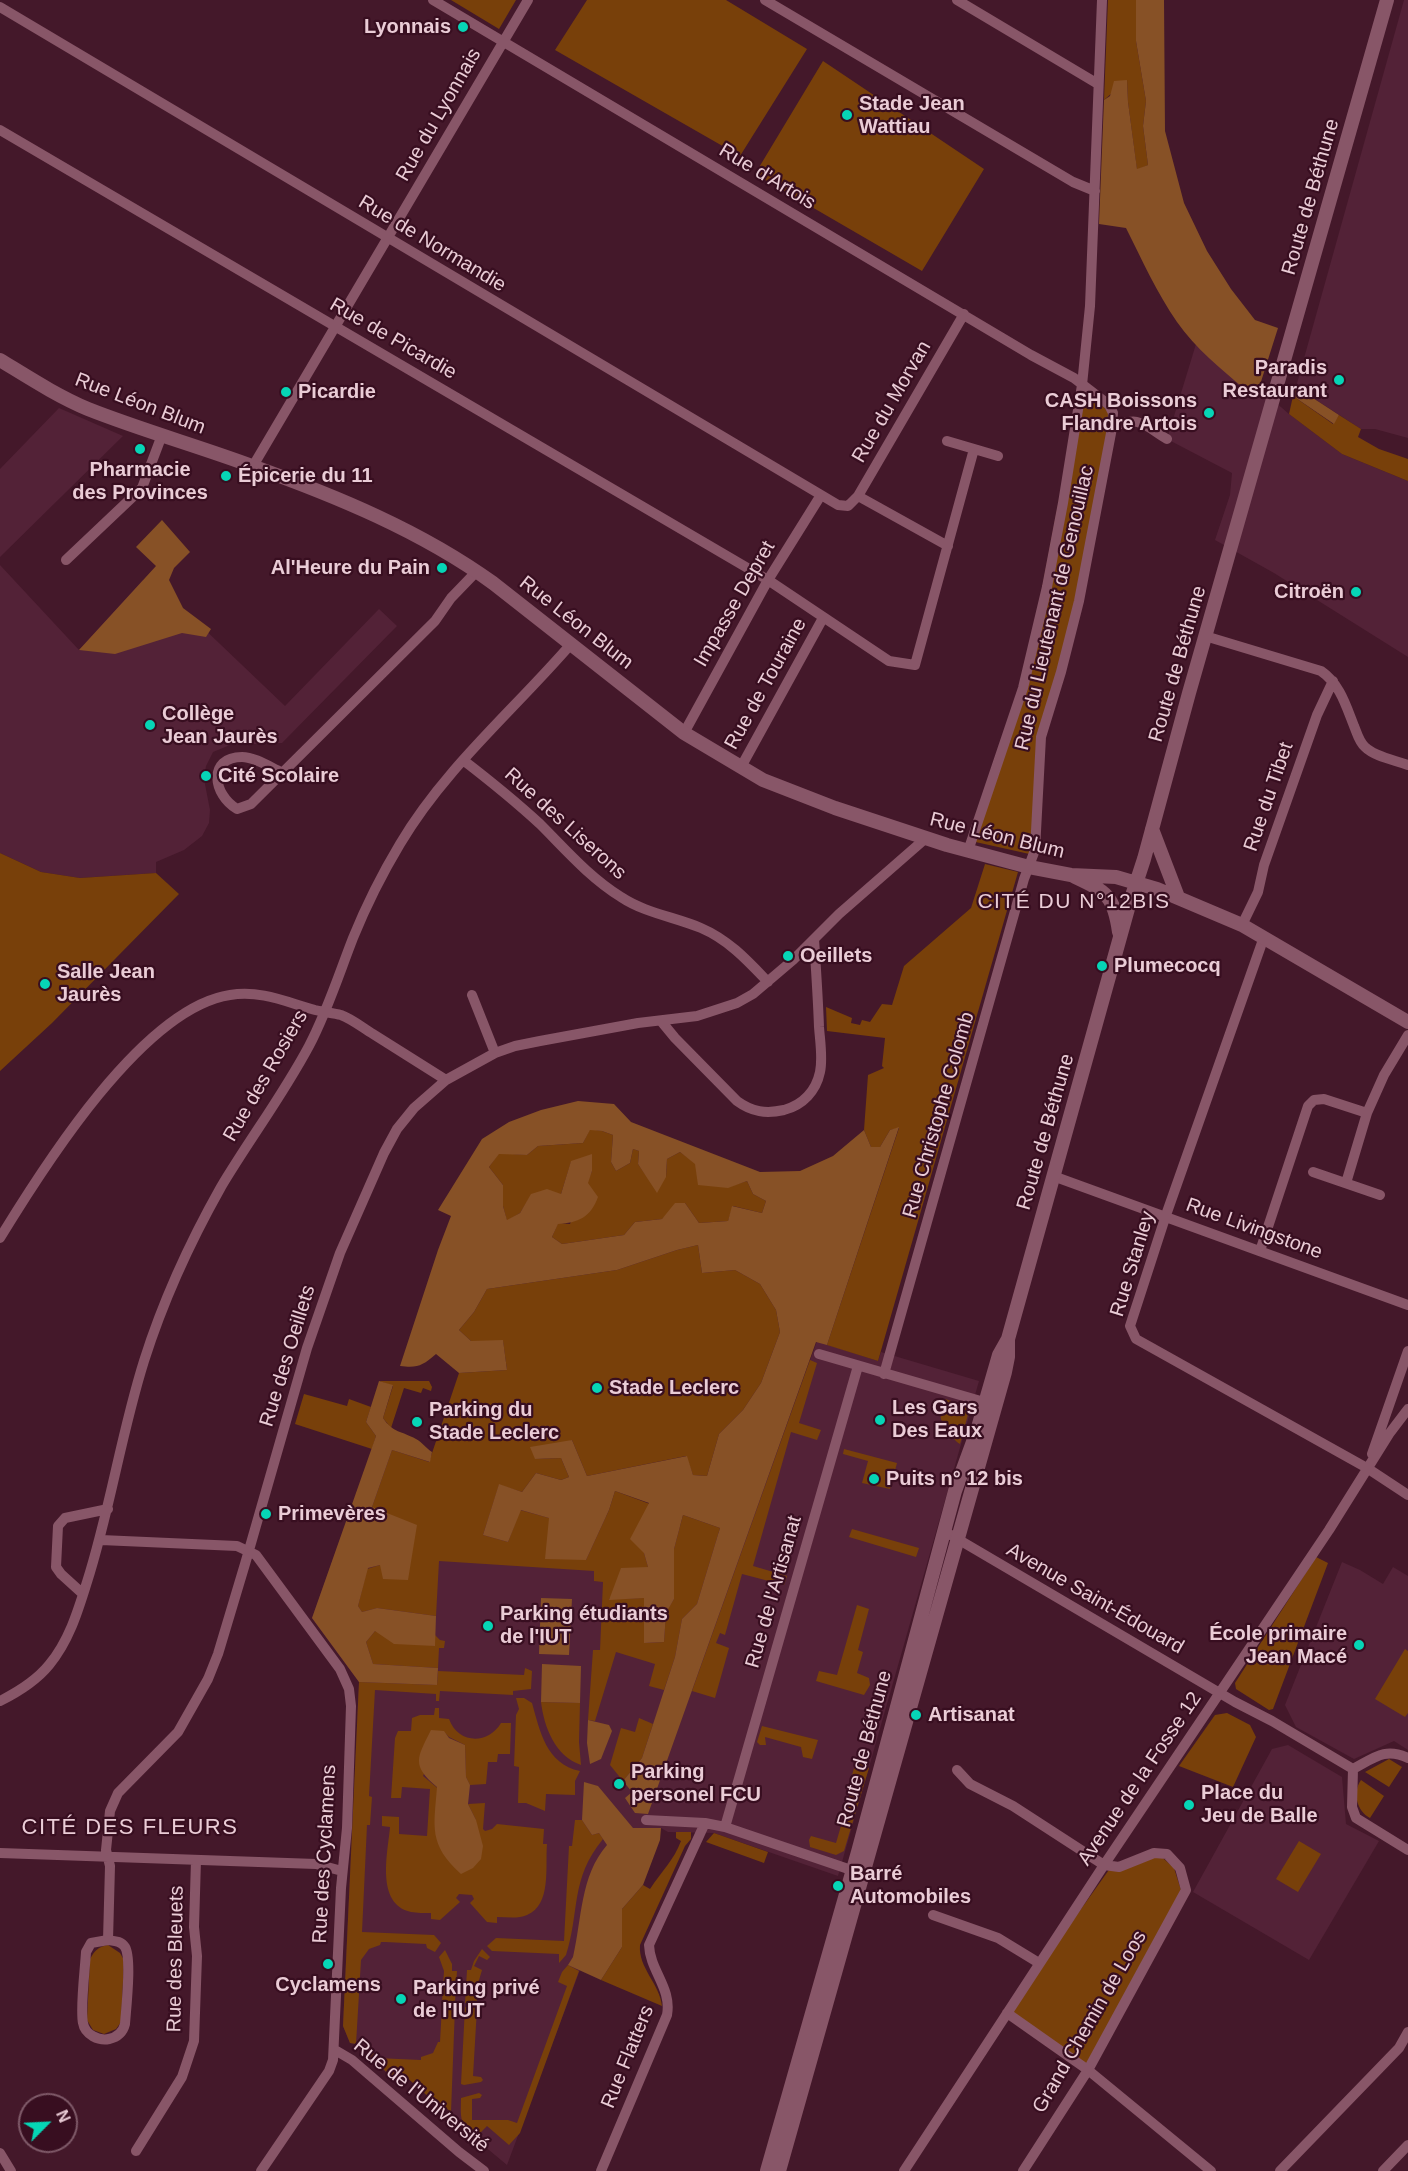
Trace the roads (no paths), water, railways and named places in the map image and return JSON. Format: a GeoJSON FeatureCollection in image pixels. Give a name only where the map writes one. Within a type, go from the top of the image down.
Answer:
{"type":"FeatureCollection","features":[{"type":"Feature","properties":{"kind":"main road","name":"Route de Béthune"},"geometry":{"type":"LineString","coordinates":[[767,2171],[957,1539],[990,1404],[999,1355],[1008,1339],[1135,883],[1387,0]]}},
{"type":"Feature","properties":{"kind":"main road","name":"Rue Léon Blum"},"geometry":{"type":"LineString","coordinates":[[0,360],[82,406],[253,466],[338,500],[427,540],[477,571],[684,733],[763,780],[835,808],[968,851],[1071,875],[1114,877],[1178,897],[1242,925],[1408,1022]]}},
{"type":"Feature","properties":{"kind":"main road"},"geometry":{"type":"LineString","coordinates":[[1152,829],[1178,897]]}},
{"type":"Feature","properties":{"kind":"main road"},"geometry":{"type":"LineString","coordinates":[[1071,875],[1106,893],[1116,913],[1120,938]]}},
{"type":"Feature","properties":{"kind":"main road","name":"Route de Béthune"},"geometry":{"type":"LineString","coordinates":[[779,2171],[858,1873],[955,1491],[977,1431],[990,1404]]}},
{"type":"Feature","properties":{"kind":"street","name":"Rue d'Artois"},"geometry":{"type":"LineString","coordinates":[[433,0],[1031,355],[1074,378],[1082,385]]}},
{"type":"Feature","properties":{"kind":"street","name":"Rue du Lyonnais"},"geometry":{"type":"LineString","coordinates":[[253,466],[528,0]]}},
{"type":"Feature","properties":{"kind":"street"},"geometry":{"type":"LineString","coordinates":[[765,0],[1073,182],[1095,191]]}},
{"type":"Feature","properties":{"kind":"street"},"geometry":{"type":"LineString","coordinates":[[957,0],[1098,84]]}},
{"type":"Feature","properties":{"kind":"street","name":"Rue du Lieutenant de Genouillac"},"geometry":{"type":"LineString","coordinates":[[968,851],[1023,688],[1049,577],[1082,385],[1090,306],[1102,0]]}},
{"type":"Feature","properties":{"kind":"street","name":"Rue de Normandie"},"geometry":{"type":"LineString","coordinates":[[0,7],[821,495],[838,505],[848,506]]}},
{"type":"Feature","properties":{"kind":"street","name":"Rue de Picardie"},"geometry":{"type":"LineString","coordinates":[[0,130],[768,580]]}},
{"type":"Feature","properties":{"kind":"street","name":"Rue du Morvan"},"geometry":{"type":"LineString","coordinates":[[848,506],[858,496],[964,314]]}},
{"type":"Feature","properties":{"kind":"street","name":"Rue du Lieutenant de Genouillac"},"geometry":{"type":"LineString","coordinates":[[1029,867],[1035,850],[1041,737],[1079,601],[1112,428],[1113,413],[1109,405],[1082,385]]}},
{"type":"Feature","properties":{"kind":"street"},"geometry":{"type":"LineString","coordinates":[[1112,428],[1126,421],[1139,422],[1167,439]]}},
{"type":"Feature","properties":{"kind":"street"},"geometry":{"type":"LineString","coordinates":[[66,561],[142,489],[162,435]]}},
{"type":"Feature","properties":{"kind":"street"},"geometry":{"type":"LineString","coordinates":[[947,441],[998,456]]}},
{"type":"Feature","properties":{"kind":"street"},"geometry":{"type":"LineString","coordinates":[[858,496],[948,546],[974,449]]}},
{"type":"Feature","properties":{"kind":"street","name":"Impasse Depret"},"geometry":{"type":"LineString","coordinates":[[684,733],[768,580],[821,495]]}},
{"type":"Feature","properties":{"kind":"street","name":"Rue de Touraine"},"geometry":{"type":"LineString","coordinates":[[768,580],[889,661],[915,665],[948,546]]}},
{"type":"Feature","properties":{"kind":"street"},"geometry":{"type":"LineString","coordinates":[[282,772],[249,757],[232,759],[220,767],[219,790],[229,804],[237,809],[244,808],[258,798],[435,621],[451,598],[477,571]]}},
{"type":"Feature","properties":{"kind":"street","name":"Rue de Touraine"},"geometry":{"type":"LineString","coordinates":[[741,767],[823,618]]}},
{"type":"Feature","properties":{"kind":"street"},"geometry":{"type":"LineString","coordinates":[[1205,636],[1321,671],[1333,681],[1347,707],[1358,737],[1365,747],[1372,752],[1408,765]]}},
{"type":"Feature","properties":{"kind":"street","name":"Rue des Rosiers"},"geometry":{"type":"LineString","coordinates":[[0,1701],[31,1683],[48,1667],[66,1640],[100,1540],[144,1362],[179,1271],[222,1186],[310,1045],[365,912],[399,845],[422,810],[463,760],[571,644]]}},
{"type":"Feature","properties":{"kind":"street","name":"Rue du Tibet"},"geometry":{"type":"LineString","coordinates":[[1242,925],[1258,892],[1264,865],[1309,736],[1333,681]]}},
{"type":"Feature","properties":{"kind":"street","name":"Rue des Liserons"},"geometry":{"type":"LineString","coordinates":[[463,760],[513,799],[596,880],[622,898],[642,908],[715,935],[740,953],[768,982]]}},
{"type":"Feature","properties":{"kind":"street","name":"Rue des Oeillets"},"geometry":{"type":"LineString","coordinates":[[108,1940],[109,1820],[113,1802],[118,1793],[178,1732],[192,1709],[218,1654],[307,1348],[340,1253],[397,1129],[414,1108],[446,1080],[495,1053],[515,1046],[638,1023],[697,1016],[724,1008],[753,994],[814,939],[846,906],[926,838]]}},
{"type":"Feature","properties":{"kind":"street","name":"Rue Christophe Colomb"},"geometry":{"type":"LineString","coordinates":[[884,1374],[1029,867]]}},
{"type":"Feature","properties":{"kind":"street","name":"Rue Stanley"},"geometry":{"type":"LineString","coordinates":[[1264,937],[1166,1215],[1130,1326],[1136,1339],[1367,1468],[1408,1495]]}},
{"type":"Feature","properties":{"kind":"street"},"geometry":{"type":"LineString","coordinates":[[661,1021],[721,1085],[747,1108],[768,1112],[799,1104],[815,1085],[822,1062],[814,939]]}},
{"type":"Feature","properties":{"kind":"street"},"geometry":{"type":"LineString","coordinates":[[0,1238],[48,1163],[97,1096],[144,1045],[165,1026],[200,1003],[218,997],[252,994],[273,996],[343,1016],[446,1080]]}},
{"type":"Feature","properties":{"kind":"street"},"geometry":{"type":"LineString","coordinates":[[472,995],[495,1053]]}},
{"type":"Feature","properties":{"kind":"street"},"geometry":{"type":"LineString","coordinates":[[1346,1183],[1367,1113],[1384,1075],[1408,1035]]}},
{"type":"Feature","properties":{"kind":"street"},"geometry":{"type":"LineString","coordinates":[[1260,1251],[1308,1106],[1314,1100],[1324,1099],[1367,1113]]}},
{"type":"Feature","properties":{"kind":"street"},"geometry":{"type":"LineString","coordinates":[[1313,1172],[1380,1195]]}},
{"type":"Feature","properties":{"kind":"street","name":"Rue Livingstone"},"geometry":{"type":"LineString","coordinates":[[1053,1176],[1166,1215],[1408,1305]]}},
{"type":"Feature","properties":{"kind":"street"},"geometry":{"type":"LineString","coordinates":[[1367,1468],[1408,1351]]}},
{"type":"Feature","properties":{"kind":"street"},"geometry":{"type":"LineString","coordinates":[[819,1354],[990,1404]]}},
{"type":"Feature","properties":{"kind":"street","name":"Rue de l'Artisanat"},"geometry":{"type":"LineString","coordinates":[[725,1827],[858,1366]]}},
{"type":"Feature","properties":{"kind":"street","name":"Avenue de la Fosse 12"},"geometry":{"type":"LineString","coordinates":[[904,2171],[1039,1963],[1408,1409]]}},
{"type":"Feature","properties":{"kind":"street"},"geometry":{"type":"LineString","coordinates":[[83,1594],[56,1567],[58,1526],[65,1518],[108,1509]]}},
{"type":"Feature","properties":{"kind":"street","name":"Avenue Saint-Édouard"},"geometry":{"type":"LineString","coordinates":[[944,1531],[1353,1769]]}},
{"type":"Feature","properties":{"kind":"street"},"geometry":{"type":"LineString","coordinates":[[100,1540],[237,1546],[249,1550]]}},
{"type":"Feature","properties":{"kind":"street","name":"Rue des Cyclamens"},"geometry":{"type":"LineString","coordinates":[[249,1550],[256,1555],[340,1669],[349,1689],[351,1706],[335,2050],[329,2071],[261,2171]]}},
{"type":"Feature","properties":{"kind":"street"},"geometry":{"type":"LineString","coordinates":[[1408,1758],[1397,1753],[1385,1752],[1353,1769],[1352,1807],[1356,1818],[1408,1850]]}},
{"type":"Feature","properties":{"kind":"street"},"geometry":{"type":"LineString","coordinates":[[957,1770],[970,1784],[1013,1806],[1104,1865]]}},
{"type":"Feature","properties":{"kind":"street"},"geometry":{"type":"LineString","coordinates":[[646,1820],[705,1823],[725,1827],[858,1873]]}},
{"type":"Feature","properties":{"kind":"street","name":"Rue Flatters"},"geometry":{"type":"LineString","coordinates":[[601,2171],[667,2015],[669,2000],[650,1955],[650,1945],[705,1823]]}},
{"type":"Feature","properties":{"kind":"street"},"geometry":{"type":"LineString","coordinates":[[0,1853],[316,1864],[342,1871]]}},
{"type":"Feature","properties":{"kind":"street","name":"Grand Chemin de Loos"},"geometry":{"type":"LineString","coordinates":[[1023,2171],[1088,2070],[1186,1890],[1180,1868],[1167,1854],[1154,1853],[1119,1867],[1104,1865]]}},
{"type":"Feature","properties":{"kind":"street","name":"Rue des Bleuets"},"geometry":{"type":"LineString","coordinates":[[135,2151],[182,2078],[194,2042],[197,1956],[194,1927],[196,1860]]}},
{"type":"Feature","properties":{"kind":"street"},"geometry":{"type":"LineString","coordinates":[[933,1915],[998,1938],[1039,1963]]}},
{"type":"Feature","properties":{"kind":"street"},"geometry":{"type":"LineString","coordinates":[[108,1940],[124,1945],[128,1957],[125,2024],[118,2036],[104,2039],[95,2038],[85,2028],[83,2011],[88,1947],[97,1941],[108,1940]]}},
{"type":"Feature","properties":{"kind":"street"},"geometry":{"type":"LineString","coordinates":[[1007,2013],[1088,2070],[1211,2171]]}},
{"type":"Feature","properties":{"kind":"street"},"geometry":{"type":"LineString","coordinates":[[1280,2171],[1399,2048],[1408,2032]]}},
{"type":"Feature","properties":{"kind":"street","name":"Rue de l'Université"},"geometry":{"type":"LineString","coordinates":[[335,2050],[352,2060],[484,2171]]}},
{"type":"Feature","properties":{"kind":"street"},"geometry":{"type":"LineString","coordinates":[[1383,2171],[1408,2145]]}},
{"type":"Feature","properties":{"kind":"street"},"geometry":{"type":"LineString","coordinates":[[0,2153],[10,2171]]}},
{"type":"Feature","properties":{"kind":"place","name":"Lyonnais"},"geometry":{"type":"Point","coordinates":[463,27]}},
{"type":"Feature","properties":{"kind":"place","name":"Stade Jean Wattiau"},"geometry":{"type":"Point","coordinates":[847,115]}},
{"type":"Feature","properties":{"kind":"place","name":"Paradis Restaurant"},"geometry":{"type":"Point","coordinates":[1339,380]}},
{"type":"Feature","properties":{"kind":"place","name":"Picardie"},"geometry":{"type":"Point","coordinates":[286,392]}},
{"type":"Feature","properties":{"kind":"place","name":"CASH Boissons Flandre Artois"},"geometry":{"type":"Point","coordinates":[1209,413]}},
{"type":"Feature","properties":{"kind":"place","name":"Pharmacie des Provinces"},"geometry":{"type":"Point","coordinates":[140,449]}},
{"type":"Feature","properties":{"kind":"place","name":"Épicerie du 11"},"geometry":{"type":"Point","coordinates":[226,476]}},
{"type":"Feature","properties":{"kind":"place","name":"Al'Heure du Pain"},"geometry":{"type":"Point","coordinates":[442,568]}},
{"type":"Feature","properties":{"kind":"place","name":"Citroën"},"geometry":{"type":"Point","coordinates":[1356,592]}},
{"type":"Feature","properties":{"kind":"place","name":"Collège Jean Jaurès"},"geometry":{"type":"Point","coordinates":[150,725]}},
{"type":"Feature","properties":{"kind":"place","name":"Cité Scolaire"},"geometry":{"type":"Point","coordinates":[206,776]}},
{"type":"Feature","properties":{"kind":"place","name":"Oeillets"},"geometry":{"type":"Point","coordinates":[788,956]}},
{"type":"Feature","properties":{"kind":"place","name":"Plumecocq"},"geometry":{"type":"Point","coordinates":[1102,966]}},
{"type":"Feature","properties":{"kind":"place","name":"Salle Jean Jaurès"},"geometry":{"type":"Point","coordinates":[45,984]}},
{"type":"Feature","properties":{"kind":"place","name":"Stade Leclerc"},"geometry":{"type":"Point","coordinates":[597,1388]}},
{"type":"Feature","properties":{"kind":"place","name":"Les Gars Des Eaux"},"geometry":{"type":"Point","coordinates":[880,1420]}},
{"type":"Feature","properties":{"kind":"place","name":"Parking du Stade Leclerc"},"geometry":{"type":"Point","coordinates":[417,1422]}},
{"type":"Feature","properties":{"kind":"place","name":"Puits n° 12 bis"},"geometry":{"type":"Point","coordinates":[874,1479]}},
{"type":"Feature","properties":{"kind":"place","name":"Primevères"},"geometry":{"type":"Point","coordinates":[266,1514]}},
{"type":"Feature","properties":{"kind":"place","name":"Parking étudiants de l'IUT"},"geometry":{"type":"Point","coordinates":[488,1626]}},
{"type":"Feature","properties":{"kind":"place","name":"École primaire Jean Macé"},"geometry":{"type":"Point","coordinates":[1359,1645]}},
{"type":"Feature","properties":{"kind":"place","name":"Artisanat"},"geometry":{"type":"Point","coordinates":[916,1715]}},
{"type":"Feature","properties":{"kind":"place","name":"Parking personel FCU"},"geometry":{"type":"Point","coordinates":[619,1784]}},
{"type":"Feature","properties":{"kind":"place","name":"Place du Jeu de Balle"},"geometry":{"type":"Point","coordinates":[1189,1805]}},
{"type":"Feature","properties":{"kind":"place","name":"Barré Automobiles"},"geometry":{"type":"Point","coordinates":[838,1886]}},
{"type":"Feature","properties":{"kind":"place","name":"Cyclamens"},"geometry":{"type":"Point","coordinates":[328,1964]}},
{"type":"Feature","properties":{"kind":"place","name":"Parking privé de l'IUT"},"geometry":{"type":"Point","coordinates":[401,1999]}},
{"type":"Feature","properties":{"kind":"district","name":"CITÉ DU N°12BIS"},"geometry":{"type":"Point","coordinates":[1074,902]}},
{"type":"Feature","properties":{"kind":"district","name":"CITÉ DES FLEURS"},"geometry":{"type":"Point","coordinates":[130,1828]}}]}
